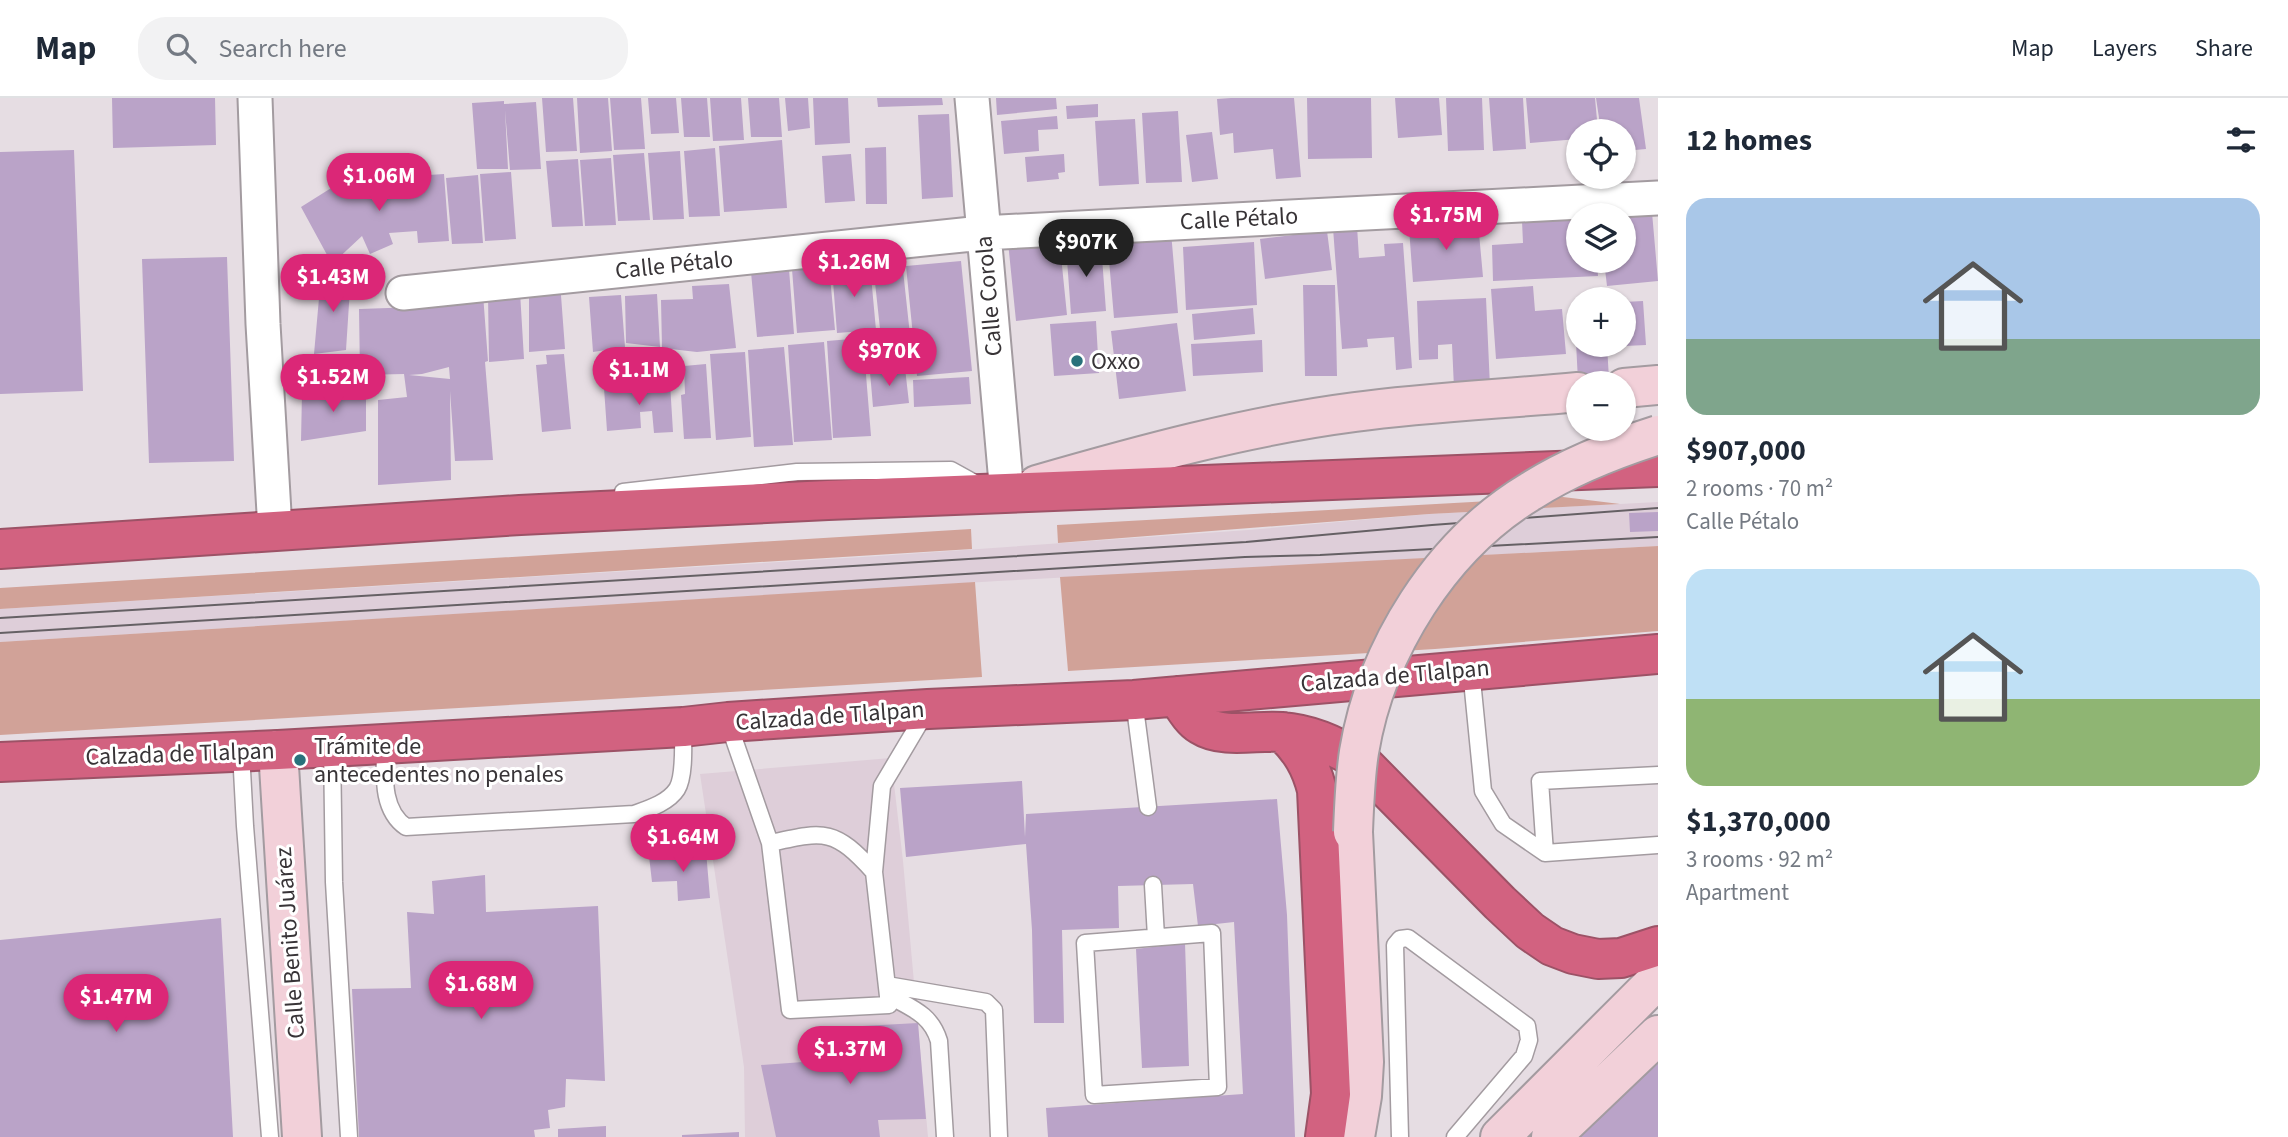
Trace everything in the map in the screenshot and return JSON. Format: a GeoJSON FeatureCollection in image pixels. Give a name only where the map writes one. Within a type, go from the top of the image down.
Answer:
{"type":"FeatureCollection","features":[{"type":"Feature","properties":{"kind":"highway"},"geometry":{"type":"LineString","coordinates":[[0,549],[485,517],[1658,467]]}},
{"type":"Feature","properties":{"kind":"highway","name":"Calzada de Tlalpan"},"geometry":{"type":"LineString","coordinates":[[0,762],[260,751],[683,727],[928,709],[1134,700],[1658,654]]}},
{"type":"Feature","properties":{"kind":"highway"},"geometry":{"type":"LineString","coordinates":[[1177,696],[1193,718],[1201,725],[1214,730],[1283,732],[1325,742],[1361,762],[1500,903],[1530,931],[1552,946],[1598,959],[1621,958],[1658,946]]}},
{"type":"Feature","properties":{"kind":"highway"},"geometry":{"type":"LineString","coordinates":[[1283,732],[1304,755],[1317,790],[1331,1094],[1325,1137]]}},
{"type":"Feature","properties":{"kind":"main road"},"geometry":{"type":"LineString","coordinates":[[1001,494],[1183,445],[1269,426],[1355,412],[1566,393]]}},
{"type":"Feature","properties":{"kind":"main road"},"geometry":{"type":"LineString","coordinates":[[1355,1137],[1364,1062],[1353,832],[1354,790],[1359,750],[1381,676],[1413,611],[1454,556],[1486,525],[1530,491],[1563,473],[1598,456],[1658,435]]}},
{"type":"Feature","properties":{"kind":"main road","name":"Calle Benito Juárez"},"geometry":{"type":"LineString","coordinates":[[260,751],[302,1137]]}},
{"type":"Feature","properties":{"kind":"main road"},"geometry":{"type":"LineString","coordinates":[[1500,1137],[1658,979]]}},
{"type":"Feature","properties":{"kind":"main road"},"geometry":{"type":"LineString","coordinates":[[1551,1137],[1658,1035]]}},
{"type":"Feature","properties":{"kind":"street"},"geometry":{"type":"LineString","coordinates":[[255,98],[263,324],[275,530]]}},
{"type":"Feature","properties":{"kind":"street","name":"Calle Corola"},"geometry":{"type":"LineString","coordinates":[[972,98],[1001,494]]}},
{"type":"Feature","properties":{"kind":"street","name":"Calle Pétalo"},"geometry":{"type":"LineString","coordinates":[[403,293],[982,233],[1658,198]]}},
{"type":"Feature","properties":{"kind":"lane"},"geometry":{"type":"LineString","coordinates":[[485,517],[552,500],[797,472],[951,470],[1001,494]]}},
{"type":"Feature","properties":{"kind":"lane"},"geometry":{"type":"LineString","coordinates":[[1471,670],[1483,791],[1503,824],[1545,853],[1658,845]]}},
{"type":"Feature","properties":{"kind":"lane"},"geometry":{"type":"LineString","coordinates":[[1134,700],[1148,807]]}},
{"type":"Feature","properties":{"kind":"lane"},"geometry":{"type":"LineString","coordinates":[[727,722],[770,843],[790,1010],[889,1005],[874,872],[883,786],[928,709]]}},
{"type":"Feature","properties":{"kind":"lane"},"geometry":{"type":"LineString","coordinates":[[385,744],[385,786],[389,804],[396,820],[406,827],[634,814],[656,806],[677,789],[681,774],[683,727]]}},
{"type":"Feature","properties":{"kind":"lane"},"geometry":{"type":"LineString","coordinates":[[331,747],[334,882],[349,1137]]}},
{"type":"Feature","properties":{"kind":"lane"},"geometry":{"type":"LineString","coordinates":[[260,751],[245,826],[270,1137]]}},
{"type":"Feature","properties":{"kind":"lane"},"geometry":{"type":"LineString","coordinates":[[1545,853],[1540,781],[1658,775]]}},
{"type":"Feature","properties":{"kind":"lane"},"geometry":{"type":"LineString","coordinates":[[770,843],[813,834],[837,838],[855,850],[874,872]]}},
{"type":"Feature","properties":{"kind":"lane"},"geometry":{"type":"LineString","coordinates":[[1153,885],[1156,937]]}},
{"type":"Feature","properties":{"kind":"lane"},"geometry":{"type":"LineString","coordinates":[[1212,933],[1217,1087],[1094,1095],[1085,943],[1156,937],[1212,933]]}},
{"type":"Feature","properties":{"kind":"lane"},"geometry":{"type":"LineString","coordinates":[[1400,1137],[1395,945],[1400,939],[1409,938],[1527,1026],[1529,1040],[1524,1056],[1455,1137]]}},
{"type":"Feature","properties":{"kind":"lane"},"geometry":{"type":"LineString","coordinates":[[887,990],[927,1017],[935,1027],[939,1041],[945,1137]]}},
{"type":"Feature","properties":{"kind":"lane"},"geometry":{"type":"LineString","coordinates":[[887,990],[986,1002],[994,1010],[999,1137]]}},
{"type":"Feature","properties":{"kind":"shaded area"},"geometry":{"type":"Polygon","coordinates":[[[1563,497],[1620,504],[1429,514],[1058,543],[1057,525],[1563,497]]]}},
{"type":"Feature","properties":{"kind":"shaded area"},"geometry":{"type":"Polygon","coordinates":[[[1658,502],[1658,546],[998,581],[0,642],[0,609],[879,556],[1248,530],[1429,514],[1658,502]]]}},
{"type":"Feature","properties":{"kind":"shaded area"},"geometry":{"type":"Polygon","coordinates":[[[971,529],[972,549],[0,609],[0,588],[971,529]]]}},
{"type":"Feature","properties":{"kind":"shaded area"},"geometry":{"type":"Polygon","coordinates":[[[1658,546],[1658,631],[1435,649],[1068,671],[1060,577],[1658,546]]]}},
{"type":"Feature","properties":{"kind":"shaded area"},"geometry":{"type":"Polygon","coordinates":[[[975,582],[982,677],[0,735],[0,642],[975,582]]]}},
{"type":"Feature","properties":{"kind":"shaded area"},"geometry":{"type":"Polygon","coordinates":[[[891,758],[928,1137],[745,1137],[744,1067],[700,774],[891,758]]]}},
{"type":"Feature","properties":{"kind":"building"},"geometry":{"type":"Polygon","coordinates":[[[112,98],[215,98],[216,145],[113,148],[112,98]]]}},
{"type":"Feature","properties":{"kind":"building"},"geometry":{"type":"Polygon","coordinates":[[[542,98],[573,98],[577,151],[546,152],[542,98]]]}},
{"type":"Feature","properties":{"kind":"building"},"geometry":{"type":"Polygon","coordinates":[[[577,98],[608,98],[612,151],[580,153],[577,98]]]}},
{"type":"Feature","properties":{"kind":"building"},"geometry":{"type":"Polygon","coordinates":[[[610,98],[641,98],[645,149],[614,150],[610,98]]]}},
{"type":"Feature","properties":{"kind":"building"},"geometry":{"type":"Polygon","coordinates":[[[648,98],[676,98],[679,133],[651,134],[648,98]]]}},
{"type":"Feature","properties":{"kind":"building"},"geometry":{"type":"Polygon","coordinates":[[[681,98],[707,98],[710,137],[684,137],[681,98]]]}},
{"type":"Feature","properties":{"kind":"building"},"geometry":{"type":"Polygon","coordinates":[[[710,98],[741,98],[744,140],[713,141],[710,98]]]}},
{"type":"Feature","properties":{"kind":"building"},"geometry":{"type":"Polygon","coordinates":[[[748,98],[779,98],[782,137],[751,137],[748,98]]]}},
{"type":"Feature","properties":{"kind":"building"},"geometry":{"type":"Polygon","coordinates":[[[785,98],[808,98],[810,128],[788,131],[785,98]]]}},
{"type":"Feature","properties":{"kind":"building"},"geometry":{"type":"Polygon","coordinates":[[[813,98],[848,98],[850,143],[815,145],[813,98]]]}},
{"type":"Feature","properties":{"kind":"building"},"geometry":{"type":"Polygon","coordinates":[[[877,98],[942,98],[943,105],[878,107],[877,98]]]}},
{"type":"Feature","properties":{"kind":"building"},"geometry":{"type":"Polygon","coordinates":[[[996,98],[1056,98],[1057,109],[997,115],[996,98]]]}},
{"type":"Feature","properties":{"kind":"building"},"geometry":{"type":"Polygon","coordinates":[[[1294,98],[1301,177],[1276,179],[1273,149],[1234,153],[1233,133],[1220,135],[1217,99],[1294,98]]]}},
{"type":"Feature","properties":{"kind":"building"},"geometry":{"type":"Polygon","coordinates":[[[1307,98],[1371,98],[1372,158],[1308,159],[1307,98]]]}},
{"type":"Feature","properties":{"kind":"building"},"geometry":{"type":"Polygon","coordinates":[[[1395,98],[1439,98],[1442,135],[1398,138],[1395,98]]]}},
{"type":"Feature","properties":{"kind":"building"},"geometry":{"type":"Polygon","coordinates":[[[1446,98],[1482,98],[1484,150],[1448,151],[1446,98]]]}},
{"type":"Feature","properties":{"kind":"building"},"geometry":{"type":"Polygon","coordinates":[[[1489,98],[1523,98],[1526,149],[1493,151],[1489,98]]]}},
{"type":"Feature","properties":{"kind":"building"},"geometry":{"type":"Polygon","coordinates":[[[1526,98],[1595,98],[1597,119],[1566,119],[1566,140],[1530,143],[1526,98]]]}},
{"type":"Feature","properties":{"kind":"building"},"geometry":{"type":"Polygon","coordinates":[[[1596,98],[1639,98],[1646,149],[1636,150],[1636,119],[1599,119],[1596,98]]]}},
{"type":"Feature","properties":{"kind":"building"},"geometry":{"type":"Polygon","coordinates":[[[504,101],[504,104],[536,102],[541,169],[510,170],[505,110],[508,169],[477,169],[472,103],[504,101]]]}},
{"type":"Feature","properties":{"kind":"building"},"geometry":{"type":"Polygon","coordinates":[[[1098,104],[1098,117],[1067,119],[1066,106],[1098,104]]]}},
{"type":"Feature","properties":{"kind":"building"},"geometry":{"type":"Polygon","coordinates":[[[1178,111],[1182,182],[1146,183],[1142,113],[1178,111]]]}},
{"type":"Feature","properties":{"kind":"building"},"geometry":{"type":"Polygon","coordinates":[[[949,114],[953,197],[922,199],[918,115],[949,114]]]}},
{"type":"Feature","properties":{"kind":"building"},"geometry":{"type":"Polygon","coordinates":[[[1057,116],[1058,129],[1038,130],[1039,151],[1004,154],[1001,121],[1057,116]]]}},
{"type":"Feature","properties":{"kind":"building"},"geometry":{"type":"Polygon","coordinates":[[[1135,119],[1139,184],[1099,186],[1095,121],[1135,119]]]}},
{"type":"Feature","properties":{"kind":"building"},"geometry":{"type":"Polygon","coordinates":[[[1212,132],[1218,179],[1192,182],[1186,135],[1212,132]]]}},
{"type":"Feature","properties":{"kind":"building"},"geometry":{"type":"Polygon","coordinates":[[[782,140],[787,208],[724,212],[719,146],[782,140]]]}},
{"type":"Feature","properties":{"kind":"building"},"geometry":{"type":"Polygon","coordinates":[[[886,147],[887,204],[866,204],[865,148],[886,147]]]}},
{"type":"Feature","properties":{"kind":"building"},"geometry":{"type":"Polygon","coordinates":[[[715,148],[720,216],[689,217],[684,151],[715,148]]]}},
{"type":"Feature","properties":{"kind":"building"},"geometry":{"type":"Polygon","coordinates":[[[74,150],[83,391],[0,394],[0,152],[74,150]]]}},
{"type":"Feature","properties":{"kind":"building"},"geometry":{"type":"Polygon","coordinates":[[[680,151],[684,219],[653,220],[648,153],[680,151]]]}},
{"type":"Feature","properties":{"kind":"building"},"geometry":{"type":"Polygon","coordinates":[[[644,153],[650,220],[618,221],[613,155],[644,153]]]}},
{"type":"Feature","properties":{"kind":"building"},"geometry":{"type":"Polygon","coordinates":[[[851,154],[855,201],[825,203],[822,156],[851,154]]]}},
{"type":"Feature","properties":{"kind":"building"},"geometry":{"type":"Polygon","coordinates":[[[1064,154],[1065,172],[1058,173],[1059,179],[1027,182],[1025,157],[1064,154]]]}},
{"type":"Feature","properties":{"kind":"building"},"geometry":{"type":"Polygon","coordinates":[[[611,158],[616,225],[585,226],[580,160],[611,158]]]}},
{"type":"Feature","properties":{"kind":"building"},"geometry":{"type":"Polygon","coordinates":[[[578,159],[583,226],[552,227],[546,161],[578,159]]]}},
{"type":"Feature","properties":{"kind":"building"},"geometry":{"type":"Polygon","coordinates":[[[511,172],[516,239],[485,241],[480,174],[511,172]]]}},
{"type":"Feature","properties":{"kind":"building"},"geometry":{"type":"Polygon","coordinates":[[[444,174],[449,241],[418,243],[417,231],[389,233],[393,244],[370,254],[362,236],[332,264],[301,207],[336,185],[368,179],[444,174]]]}},
{"type":"Feature","properties":{"kind":"building"},"geometry":{"type":"Polygon","coordinates":[[[478,175],[483,243],[452,244],[446,178],[478,175]]]}},
{"type":"Feature","properties":{"kind":"building"},"geometry":{"type":"Polygon","coordinates":[[[1651,201],[1658,281],[1607,286],[1605,273],[1636,273],[1636,209],[1651,201]]]}},
{"type":"Feature","properties":{"kind":"building"},"geometry":{"type":"Polygon","coordinates":[[[1566,219],[1566,273],[1598,273],[1598,276],[1493,281],[1492,245],[1523,243],[1522,221],[1566,219]]]}},
{"type":"Feature","properties":{"kind":"building"},"geometry":{"type":"Polygon","coordinates":[[[1478,222],[1483,277],[1413,282],[1409,228],[1478,222]]]}},
{"type":"Feature","properties":{"kind":"building"},"geometry":{"type":"Polygon","coordinates":[[[1357,226],[1359,258],[1385,256],[1384,244],[1403,243],[1412,368],[1396,370],[1394,337],[1367,339],[1368,347],[1342,349],[1333,228],[1357,226]]]}},
{"type":"Feature","properties":{"kind":"building"},"geometry":{"type":"Polygon","coordinates":[[[1327,231],[1332,270],[1265,279],[1260,239],[1327,231]]]}},
{"type":"Feature","properties":{"kind":"building"},"geometry":{"type":"Polygon","coordinates":[[[1171,232],[1178,313],[1114,318],[1107,237],[1171,232]]]}},
{"type":"Feature","properties":{"kind":"building"},"geometry":{"type":"Polygon","coordinates":[[[1059,236],[1067,315],[1016,321],[1008,242],[1059,236]]]}},
{"type":"Feature","properties":{"kind":"building"},"geometry":{"type":"Polygon","coordinates":[[[1254,242],[1257,305],[1186,310],[1183,247],[1254,242]]]}},
{"type":"Feature","properties":{"kind":"building"},"geometry":{"type":"Polygon","coordinates":[[[1101,244],[1106,311],[1071,314],[1066,246],[1101,244]]]}},
{"type":"Feature","properties":{"kind":"building"},"geometry":{"type":"Polygon","coordinates":[[[227,257],[234,461],[149,463],[142,259],[227,257]]]}},
{"type":"Feature","properties":{"kind":"building"},"geometry":{"type":"Polygon","coordinates":[[[902,261],[910,335],[881,338],[873,264],[902,261]]]}},
{"type":"Feature","properties":{"kind":"building"},"geometry":{"type":"Polygon","coordinates":[[[961,261],[972,371],[917,376],[906,266],[961,261]]]}},
{"type":"Feature","properties":{"kind":"building"},"geometry":{"type":"Polygon","coordinates":[[[870,265],[876,330],[837,333],[832,268],[870,265]]]}},
{"type":"Feature","properties":{"kind":"building"},"geometry":{"type":"Polygon","coordinates":[[[829,266],[835,330],[797,333],[792,269],[829,266]]]}},
{"type":"Feature","properties":{"kind":"building"},"geometry":{"type":"Polygon","coordinates":[[[789,269],[794,334],[757,337],[751,272],[789,269]]]}},
{"type":"Feature","properties":{"kind":"building"},"geometry":{"type":"Polygon","coordinates":[[[351,273],[346,350],[314,354],[321,276],[351,273]]]}},
{"type":"Feature","properties":{"kind":"building"},"geometry":{"type":"Polygon","coordinates":[[[560,282],[565,349],[529,352],[529,285],[560,282]]]}},
{"type":"Feature","properties":{"kind":"building"},"geometry":{"type":"Polygon","coordinates":[[[729,284],[736,348],[697,352],[662,348],[661,300],[693,299],[692,286],[729,284]]]}},
{"type":"Feature","properties":{"kind":"building"},"geometry":{"type":"Polygon","coordinates":[[[1303,285],[1335,285],[1337,376],[1305,376],[1303,285]]]}},
{"type":"Feature","properties":{"kind":"building"},"geometry":{"type":"Polygon","coordinates":[[[1533,286],[1535,311],[1562,309],[1566,354],[1496,359],[1491,289],[1533,286]]]}},
{"type":"Feature","properties":{"kind":"building"},"geometry":{"type":"Polygon","coordinates":[[[520,292],[524,359],[489,362],[488,294],[520,292]]]}},
{"type":"Feature","properties":{"kind":"building"},"geometry":{"type":"Polygon","coordinates":[[[483,294],[493,460],[455,461],[450,391],[451,480],[378,485],[378,400],[407,397],[404,374],[360,375],[359,309],[418,307],[483,294]],[[449,367],[409,375],[450,379],[449,367]]]}},
{"type":"Feature","properties":{"kind":"building"},"geometry":{"type":"Polygon","coordinates":[[[657,294],[660,347],[626,343],[625,296],[657,294]]]}},
{"type":"Feature","properties":{"kind":"building"},"geometry":{"type":"Polygon","coordinates":[[[621,295],[625,347],[593,352],[589,297],[621,295]]]}},
{"type":"Feature","properties":{"kind":"building"},"geometry":{"type":"Polygon","coordinates":[[[1486,298],[1490,387],[1454,388],[1452,344],[1438,345],[1438,359],[1419,360],[1417,301],[1486,298]]]}},
{"type":"Feature","properties":{"kind":"building"},"geometry":{"type":"Polygon","coordinates":[[[1636,301],[1643,301],[1646,345],[1636,345],[1636,301]]]}},
{"type":"Feature","properties":{"kind":"building"},"geometry":{"type":"Polygon","coordinates":[[[1253,308],[1255,334],[1194,340],[1192,314],[1253,308]]]}},
{"type":"Feature","properties":{"kind":"building"},"geometry":{"type":"Polygon","coordinates":[[[1096,321],[1099,373],[1054,376],[1050,324],[1096,321]]]}},
{"type":"Feature","properties":{"kind":"building"},"geometry":{"type":"Polygon","coordinates":[[[1177,323],[1186,391],[1119,399],[1111,331],[1177,323]]]}},
{"type":"Feature","properties":{"kind":"building"},"geometry":{"type":"Polygon","coordinates":[[[863,338],[871,436],[833,438],[827,341],[863,338]]]}},
{"type":"Feature","properties":{"kind":"building"},"geometry":{"type":"Polygon","coordinates":[[[1262,340],[1263,372],[1193,376],[1191,344],[1262,340]]]}},
{"type":"Feature","properties":{"kind":"building"},"geometry":{"type":"Polygon","coordinates":[[[824,342],[832,440],[794,442],[788,345],[824,342]]]}},
{"type":"Feature","properties":{"kind":"building"},"geometry":{"type":"Polygon","coordinates":[[[784,347],[793,445],[754,447],[748,350],[784,347]]]}},
{"type":"Feature","properties":{"kind":"building"},"geometry":{"type":"Polygon","coordinates":[[[745,352],[751,437],[716,440],[710,354],[745,352]]]}},
{"type":"Feature","properties":{"kind":"building"},"geometry":{"type":"Polygon","coordinates":[[[564,354],[571,429],[542,432],[536,365],[547,364],[546,355],[564,354]]]}},
{"type":"Feature","properties":{"kind":"building"},"geometry":{"type":"Polygon","coordinates":[[[1577,357],[1608,357],[1609,371],[1577,371],[1577,357]]]}},
{"type":"Feature","properties":{"kind":"building"},"geometry":{"type":"Polygon","coordinates":[[[634,361],[635,380],[599,383],[598,364],[634,361]]]}},
{"type":"Feature","properties":{"kind":"building"},"geometry":{"type":"Polygon","coordinates":[[[706,364],[711,438],[684,439],[681,395],[685,394],[684,366],[706,364]]]}},
{"type":"Feature","properties":{"kind":"building"},"geometry":{"type":"Polygon","coordinates":[[[905,368],[909,403],[873,407],[870,372],[905,368]]]}},
{"type":"Feature","properties":{"kind":"building"},"geometry":{"type":"Polygon","coordinates":[[[969,377],[971,404],[914,407],[913,380],[969,377]]]}},
{"type":"Feature","properties":{"kind":"building"},"geometry":{"type":"Polygon","coordinates":[[[670,383],[673,432],[654,433],[652,411],[640,412],[641,428],[607,431],[604,388],[670,383]]]}},
{"type":"Feature","properties":{"kind":"building"},"geometry":{"type":"Polygon","coordinates":[[[366,389],[366,431],[301,441],[302,393],[366,389]]]}},
{"type":"Feature","properties":{"kind":"building"},"geometry":{"type":"Polygon","coordinates":[[[1658,512],[1658,531],[1630,532],[1629,513],[1658,512]]]}},
{"type":"Feature","properties":{"kind":"building"},"geometry":{"type":"Polygon","coordinates":[[[1022,781],[1025,837],[1026,814],[1277,799],[1287,915],[1295,1137],[1048,1137],[1046,1108],[1243,1094],[1234,922],[1198,926],[1193,884],[1118,886],[1119,928],[1062,930],[1064,1023],[1034,1023],[1032,930],[1026,844],[906,857],[900,788],[1022,781]]]}},
{"type":"Feature","properties":{"kind":"building"},"geometry":{"type":"Polygon","coordinates":[[[706,851],[710,898],[678,901],[677,881],[652,882],[649,856],[706,851]]]}},
{"type":"Feature","properties":{"kind":"building"},"geometry":{"type":"Polygon","coordinates":[[[485,875],[486,912],[598,906],[605,1081],[566,1079],[565,1107],[548,1110],[550,1128],[534,1130],[535,1137],[359,1137],[352,989],[411,988],[407,912],[434,914],[432,881],[485,875]]]}},
{"type":"Feature","properties":{"kind":"building"},"geometry":{"type":"Polygon","coordinates":[[[221,918],[233,1137],[0,1137],[0,940],[221,918]]]}},
{"type":"Feature","properties":{"kind":"building"},"geometry":{"type":"Polygon","coordinates":[[[1185,943],[1189,1066],[1142,1068],[1136,949],[1185,943]]]}},
{"type":"Feature","properties":{"kind":"building"},"geometry":{"type":"Polygon","coordinates":[[[918,1023],[926,1119],[878,1120],[880,1137],[776,1137],[761,1065],[844,1059],[844,1027],[918,1023]]]}},
{"type":"Feature","properties":{"kind":"building"},"geometry":{"type":"Polygon","coordinates":[[[1658,1062],[1658,1137],[1580,1137],[1658,1062]]]}},
{"type":"Feature","properties":{"kind":"building"},"geometry":{"type":"Polygon","coordinates":[[[606,1126],[606,1137],[558,1137],[558,1129],[606,1126]]]}},
{"type":"Feature","properties":{"kind":"building"},"geometry":{"type":"Polygon","coordinates":[[[739,1132],[739,1137],[682,1137],[682,1135],[739,1132]]]}},
{"type":"Feature","properties":{"kind":"tram line"},"geometry":{"type":"LineString","coordinates":[[0,618],[1246,542],[1658,508]]}},
{"type":"Feature","properties":{"kind":"tram line"},"geometry":{"type":"LineString","coordinates":[[0,633],[1245,557],[1658,537]]}},
{"type":"Feature","properties":{"kind":"place","name":"Oxxo"},"geometry":{"type":"Point","coordinates":[1077,361]}},
{"type":"Feature","properties":{"kind":"place","name":"Trámite de antecedentes no penales"},"geometry":{"type":"Point","coordinates":[300,760]}}]}
